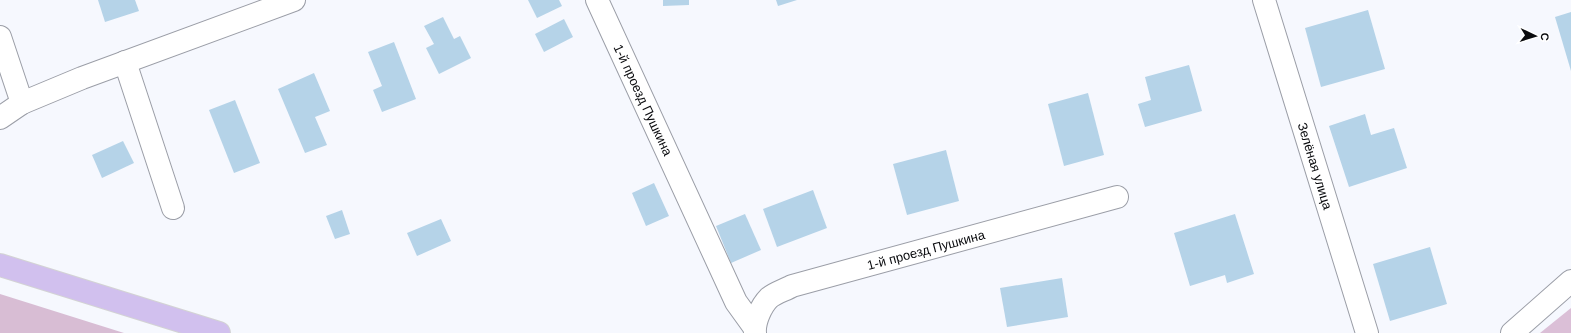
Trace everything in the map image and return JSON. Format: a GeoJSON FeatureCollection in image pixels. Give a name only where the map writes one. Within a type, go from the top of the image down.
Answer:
{"type":"FeatureCollection","features":[{"type":"Feature","properties":{"kind":"main road"},"geometry":{"type":"LineString","coordinates":[[0,265],[219,333]]}},
{"type":"Feature","properties":{"kind":"street"},"geometry":{"type":"LineString","coordinates":[[0,118],[22,103],[82,78],[294,0]]}},
{"type":"Feature","properties":{"kind":"street","name":"1-й проезд Пушкина"},"geometry":{"type":"LineString","coordinates":[[597,0],[736,302],[755,330]]}},
{"type":"Feature","properties":{"kind":"street","name":"Зелёная улица"},"geometry":{"type":"LineString","coordinates":[[1264,0],[1366,333]]}},
{"type":"Feature","properties":{"kind":"street"},"geometry":{"type":"LineString","coordinates":[[0,37],[22,103]]}},
{"type":"Feature","properties":{"kind":"street"},"geometry":{"type":"LineString","coordinates":[[125,62],[173,208]]}},
{"type":"Feature","properties":{"kind":"street","name":"1-й проезд Пушкина"},"geometry":{"type":"LineString","coordinates":[[755,330],[760,312],[769,298],[792,286],[1117,197]]}},
{"type":"Feature","properties":{"kind":"street"},"geometry":{"type":"LineString","coordinates":[[1512,333],[1571,281]]}},
{"type":"Feature","properties":{"kind":"shaded area"},"geometry":{"type":"Polygon","coordinates":[[[0,294],[124,333],[0,333],[0,294]]]}},
{"type":"Feature","properties":{"kind":"shaded area"},"geometry":{"type":"Polygon","coordinates":[[[1571,308],[1571,333],[1540,333],[1571,308]]]}},
{"type":"Feature","properties":{"kind":"building"},"geometry":{"type":"Polygon","coordinates":[[[98,0],[135,0],[139,11],[105,22],[98,0]]]}},
{"type":"Feature","properties":{"kind":"building"},"geometry":{"type":"Polygon","coordinates":[[[528,0],[559,0],[562,6],[537,18],[528,0]]]}},
{"type":"Feature","properties":{"kind":"building"},"geometry":{"type":"Polygon","coordinates":[[[663,0],[689,0],[689,5],[663,6],[663,0]]]}},
{"type":"Feature","properties":{"kind":"building"},"geometry":{"type":"Polygon","coordinates":[[[776,0],[797,0],[778,6],[776,0]]]}},
{"type":"Feature","properties":{"kind":"building"},"geometry":{"type":"Polygon","coordinates":[[[1368,10],[1385,69],[1321,87],[1305,28],[1368,10]]]}},
{"type":"Feature","properties":{"kind":"building"},"geometry":{"type":"Polygon","coordinates":[[[1571,12],[1571,71],[1555,17],[1571,12]]]}},
{"type":"Feature","properties":{"kind":"building"},"geometry":{"type":"Polygon","coordinates":[[[443,17],[454,39],[460,36],[471,58],[439,74],[426,48],[434,44],[424,26],[443,17]]]}},
{"type":"Feature","properties":{"kind":"building"},"geometry":{"type":"Polygon","coordinates":[[[564,19],[573,37],[544,52],[535,34],[564,19]]]}},
{"type":"Feature","properties":{"kind":"building"},"geometry":{"type":"Polygon","coordinates":[[[394,42],[416,99],[382,112],[373,90],[382,86],[368,52],[394,42]]]}},
{"type":"Feature","properties":{"kind":"building"},"geometry":{"type":"Polygon","coordinates":[[[1189,65],[1202,111],[1145,127],[1138,104],[1151,100],[1145,77],[1189,65]]]}},
{"type":"Feature","properties":{"kind":"building"},"geometry":{"type":"Polygon","coordinates":[[[314,73],[330,111],[315,117],[327,145],[305,153],[278,89],[314,73]]]}},
{"type":"Feature","properties":{"kind":"building"},"geometry":{"type":"Polygon","coordinates":[[[1088,93],[1104,155],[1064,166],[1048,104],[1088,93]]]}},
{"type":"Feature","properties":{"kind":"building"},"geometry":{"type":"Polygon","coordinates":[[[235,100],[260,163],[234,173],[209,110],[235,100]]]}},
{"type":"Feature","properties":{"kind":"building"},"geometry":{"type":"Polygon","coordinates":[[[1365,114],[1371,135],[1394,128],[1407,168],[1349,187],[1329,126],[1365,114]]]}},
{"type":"Feature","properties":{"kind":"building"},"geometry":{"type":"Polygon","coordinates":[[[123,141],[134,163],[102,178],[92,155],[123,141]]]}},
{"type":"Feature","properties":{"kind":"building"},"geometry":{"type":"Polygon","coordinates":[[[946,150],[959,201],[907,215],[893,164],[946,150]]]}},
{"type":"Feature","properties":{"kind":"building"},"geometry":{"type":"Polygon","coordinates":[[[654,183],[669,216],[646,226],[632,193],[654,183]]]}},
{"type":"Feature","properties":{"kind":"building"},"geometry":{"type":"Polygon","coordinates":[[[813,190],[827,228],[777,247],[763,209],[813,190]]]}},
{"type":"Feature","properties":{"kind":"building"},"geometry":{"type":"Polygon","coordinates":[[[342,210],[350,234],[335,239],[326,216],[342,210]]]}},
{"type":"Feature","properties":{"kind":"building"},"geometry":{"type":"Polygon","coordinates":[[[745,214],[761,250],[731,263],[716,226],[745,214]]]}},
{"type":"Feature","properties":{"kind":"building"},"geometry":{"type":"Polygon","coordinates":[[[1235,214],[1254,274],[1227,283],[1225,275],[1190,286],[1174,233],[1235,214]]]}},
{"type":"Feature","properties":{"kind":"building"},"geometry":{"type":"Polygon","coordinates":[[[441,219],[451,241],[417,256],[407,233],[441,219]]]}},
{"type":"Feature","properties":{"kind":"building"},"geometry":{"type":"Polygon","coordinates":[[[1430,247],[1447,304],[1390,321],[1373,264],[1430,247]]]}},
{"type":"Feature","properties":{"kind":"building"},"geometry":{"type":"Polygon","coordinates":[[[1062,278],[1068,317],[1007,327],[1000,288],[1062,278]]]}}]}
